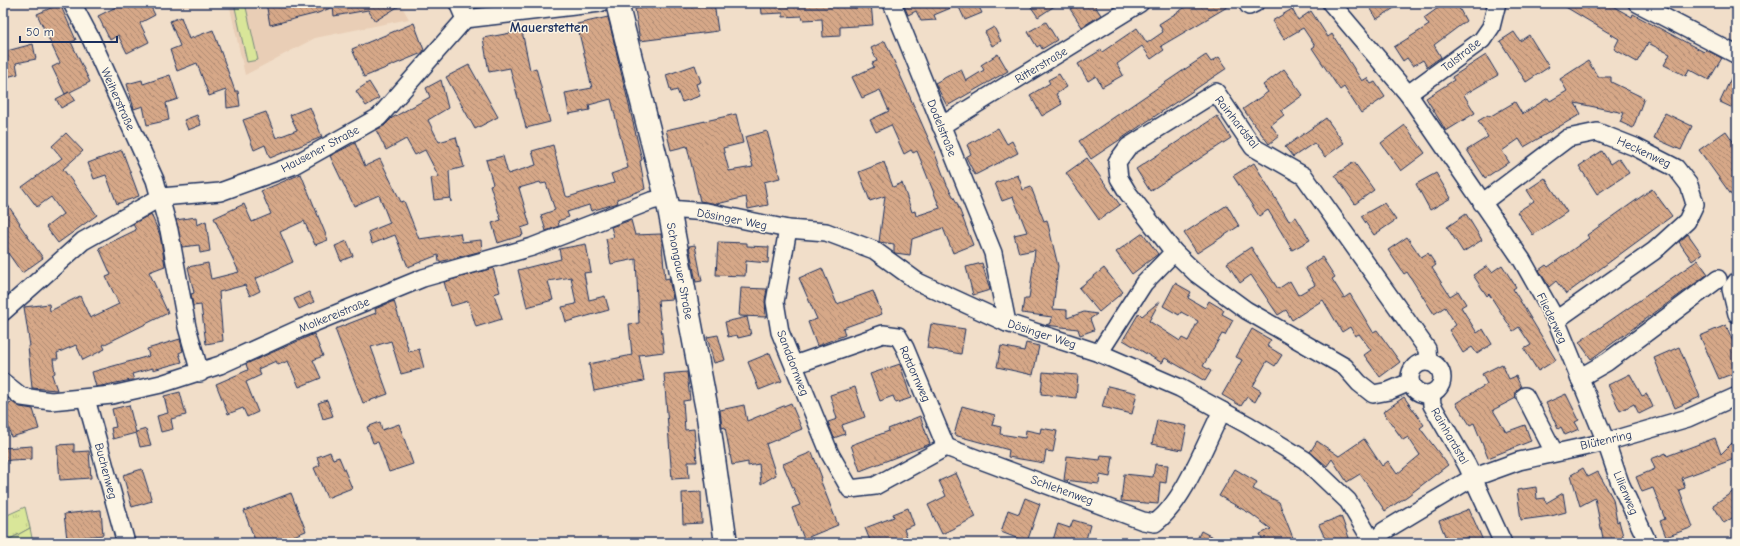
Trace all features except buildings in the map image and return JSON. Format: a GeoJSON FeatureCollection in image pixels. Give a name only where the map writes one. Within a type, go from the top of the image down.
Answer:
{"type":"FeatureCollection","features":[{"type":"Feature","properties":{"kind":"main road","name":"Schongauer Straße"},"geometry":{"type":"LineString","coordinates":[[618,3],[667,204],[706,410],[726,543]]}},
{"type":"Feature","properties":{"kind":"street","name":"Weiherstraße"},"geometry":{"type":"LineString","coordinates":[[72,3],[92,39],[155,180],[161,197],[178,272],[185,321],[200,373]]}},
{"type":"Feature","properties":{"kind":"street"},"geometry":{"type":"LineString","coordinates":[[458,3],[465,19],[600,3]]}},
{"type":"Feature","properties":{"kind":"street","name":"Dodelstraße"},"geometry":{"type":"LineString","coordinates":[[892,3],[993,253],[1007,323]]}},
{"type":"Feature","properties":{"kind":"street","name":"Ritterstraße"},"geometry":{"type":"LineString","coordinates":[[941,126],[1140,3]]}},
{"type":"Feature","properties":{"kind":"street"},"geometry":{"type":"LineString","coordinates":[[1247,3],[1249,6],[1255,3]]}},
{"type":"Feature","properties":{"kind":"street"},"geometry":{"type":"LineString","coordinates":[[1331,3],[1408,94],[1482,203]]}},
{"type":"Feature","properties":{"kind":"street","name":"Talstraße"},"geometry":{"type":"LineString","coordinates":[[1408,94],[1482,40],[1491,27],[1497,3]]}},
{"type":"Feature","properties":{"kind":"street"},"geometry":{"type":"LineString","coordinates":[[1637,3],[1737,55]]}},
{"type":"Feature","properties":{"kind":"street","name":"Hausener Straße"},"geometry":{"type":"LineString","coordinates":[[3,312],[83,241],[161,197],[220,192],[292,166],[379,117],[465,19]]}},
{"type":"Feature","properties":{"kind":"street","name":"Rainhardstal"},"geometry":{"type":"LineString","coordinates":[[1216,92],[1253,147],[1304,176],[1427,348],[1428,362],[1438,367],[1442,377],[1439,387],[1431,394],[1425,395],[1416,391],[1410,382],[1389,391],[1373,394],[1359,383],[1345,367],[1246,310],[1197,274],[1174,252],[1128,193],[1119,178],[1117,162],[1128,147],[1216,92]]}},
{"type":"Feature","properties":{"kind":"street","name":"Heckenweg"},"geometry":{"type":"LineString","coordinates":[[1482,203],[1568,138],[1597,132],[1635,147],[1676,168],[1689,185],[1695,204],[1687,221],[1654,251],[1556,320]]}},
{"type":"Feature","properties":{"kind":"street","name":"Fliederweg"},"geometry":{"type":"LineString","coordinates":[[1482,203],[1522,260],[1556,320],[1606,442]]}},
{"type":"Feature","properties":{"kind":"street","name":"Molkereistraße"},"geometry":{"type":"LineString","coordinates":[[3,382],[22,397],[51,401],[86,399],[112,395],[161,384],[200,373],[299,329],[423,278],[532,247],[645,204],[667,204]]}},
{"type":"Feature","properties":{"kind":"street","name":"Dösinger Weg"},"geometry":{"type":"LineString","coordinates":[[667,204],[788,230],[826,232],[874,250],[918,282],[1007,323],[1099,353],[1180,388],[1248,425],[1305,460],[1348,501],[1373,543]]}},
{"type":"Feature","properties":{"kind":"street","name":"Sanddornweg"},"geometry":{"type":"LineString","coordinates":[[788,230],[774,302],[780,332],[830,454],[850,488],[875,486],[946,447]]}},
{"type":"Feature","properties":{"kind":"street"},"geometry":{"type":"LineString","coordinates":[[1099,353],[1144,283],[1174,252]]}},
{"type":"Feature","properties":{"kind":"street"},"geometry":{"type":"LineString","coordinates":[[1579,378],[1607,362],[1718,279]]}},
{"type":"Feature","properties":{"kind":"street"},"geometry":{"type":"LineString","coordinates":[[1737,281],[1731,289],[1737,314]]}},
{"type":"Feature","properties":{"kind":"street","name":"Rotdornweg"},"geometry":{"type":"LineString","coordinates":[[794,365],[883,334],[898,336],[905,348],[946,447]]}},
{"type":"Feature","properties":{"kind":"street"},"geometry":{"type":"LineString","coordinates":[[1410,382],[1410,377],[1414,368],[1423,362],[1428,362]]}},
{"type":"Feature","properties":{"kind":"street","name":"Rainhardstal"},"geometry":{"type":"LineString","coordinates":[[1431,394],[1432,405],[1467,465],[1472,478]]}},
{"type":"Feature","properties":{"kind":"street"},"geometry":{"type":"LineString","coordinates":[[1525,396],[1554,452]]}},
{"type":"Feature","properties":{"kind":"street","name":"Blütenring"},"geometry":{"type":"LineString","coordinates":[[1373,543],[1384,531],[1472,478],[1519,461],[1554,452],[1606,442],[1688,418],[1737,396]]}},
{"type":"Feature","properties":{"kind":"street","name":"Buchenweg"},"geometry":{"type":"LineString","coordinates":[[86,399],[126,543]]}},
{"type":"Feature","properties":{"kind":"street","name":"Schlehenweg"},"geometry":{"type":"LineString","coordinates":[[946,447],[1143,522],[1155,523],[1165,516],[1180,495],[1222,411]]}},
{"type":"Feature","properties":{"kind":"street","name":"Lilienweg"},"geometry":{"type":"LineString","coordinates":[[1606,442],[1620,483],[1648,543]]}},
{"type":"Feature","properties":{"kind":"street"},"geometry":{"type":"LineString","coordinates":[[1472,478],[1503,543]]}},
{"type":"Feature","properties":{"kind":"shaded area"},"geometry":{"type":"Polygon","coordinates":[[[229,3],[400,3],[409,19],[315,38],[245,75],[229,3]]]}},
{"type":"Feature","properties":{"kind":"green space"},"geometry":{"type":"Polygon","coordinates":[[[234,3],[245,3],[258,60],[247,62],[234,3]]]}},
{"type":"Feature","properties":{"kind":"green space"},"geometry":{"type":"Polygon","coordinates":[[[461,3],[507,3],[508,7],[465,13],[461,3]]]}},
{"type":"Feature","properties":{"kind":"green space"},"geometry":{"type":"Polygon","coordinates":[[[25,507],[30,528],[3,543],[3,517],[25,507]]]}},
{"type":"Feature","properties":{"kind":"green space"},"geometry":{"type":"Polygon","coordinates":[[[30,528],[33,543],[3,543],[30,528]]]}},
{"type":"Feature","properties":{"kind":"district","name":"Mauerstetten"},"geometry":{"type":"Point","coordinates":[549,27]}}]}
